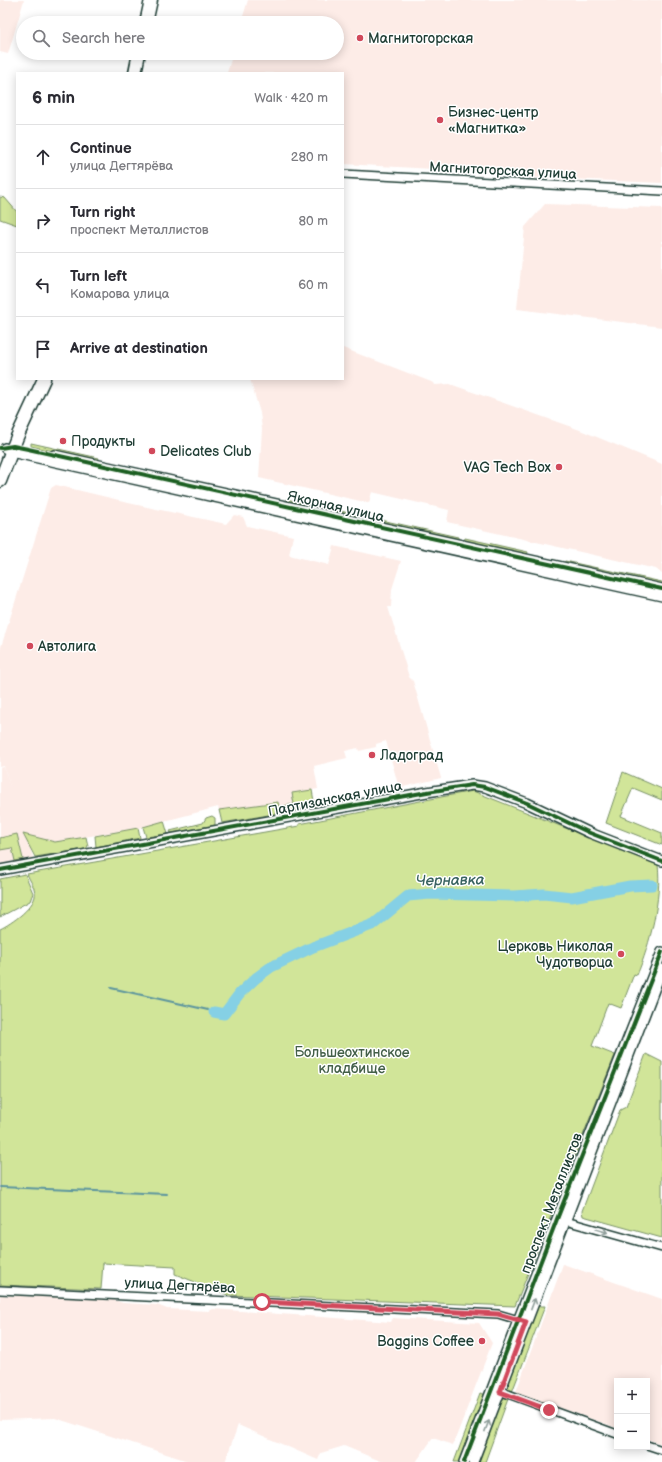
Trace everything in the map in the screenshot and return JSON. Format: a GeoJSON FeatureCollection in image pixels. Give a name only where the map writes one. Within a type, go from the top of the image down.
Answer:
{"type":"FeatureCollection","features":[{"type":"Feature","properties":{"kind":"main road"},"geometry":{"type":"LineString","coordinates":[[148,16],[151,0]]}},
{"type":"Feature","properties":{"kind":"main road"},"geometry":{"type":"LineString","coordinates":[[135,72],[138,60]]}},
{"type":"Feature","properties":{"kind":"main road"},"geometry":{"type":"LineString","coordinates":[[0,481],[7,448],[36,380]]}},
{"type":"Feature","properties":{"kind":"main road"},"geometry":{"type":"LineString","coordinates":[[0,462],[43,380]]}},
{"type":"Feature","properties":{"kind":"street","name":"Магнитогорская улица"},"geometry":{"type":"LineString","coordinates":[[344,174],[662,191]]}},
{"type":"Feature","properties":{"kind":"street","name":"Якорная улица"},"geometry":{"type":"LineString","coordinates":[[7,448],[662,589]]}},
{"type":"Feature","properties":{"kind":"street","name":"Якорная улица"},"geometry":{"type":"LineString","coordinates":[[7,448],[662,596]]}},
{"type":"Feature","properties":{"kind":"street","name":"Партизанская улица"},"geometry":{"type":"LineString","coordinates":[[0,870],[427,792],[472,786],[494,790],[590,833],[662,861]]}},
{"type":"Feature","properties":{"kind":"street","name":"проспект Металлистов"},"geometry":{"type":"LineString","coordinates":[[657,981],[662,951]]}},
{"type":"Feature","properties":{"kind":"street","name":"проспект Металлистов"},"geometry":{"type":"LineString","coordinates":[[473,1462],[496,1390],[560,1220],[662,969]]}},
{"type":"Feature","properties":{"kind":"street"},"geometry":{"type":"LineString","coordinates":[[560,1220],[662,1248]]}},
{"type":"Feature","properties":{"kind":"street","name":"улица Дегтярёва"},"geometry":{"type":"LineString","coordinates":[[0,1290],[498,1314],[522,1321]]}},
{"type":"Feature","properties":{"kind":"street","name":"проспект Металлистов"},"geometry":{"type":"LineString","coordinates":[[464,1462],[496,1390]]}},
{"type":"Feature","properties":{"kind":"street"},"geometry":{"type":"LineString","coordinates":[[496,1390],[614,1433]]}},
{"type":"Feature","properties":{"kind":"street"},"geometry":{"type":"LineString","coordinates":[[650,1446],[662,1450]]}},
{"type":"Feature","properties":{"kind":"shaded area"},"geometry":{"type":"Polygon","coordinates":[[[0,0],[24,0],[19,16],[16,16],[16,27],[8,54],[0,52],[0,0]]]}},
{"type":"Feature","properties":{"kind":"shaded area"},"geometry":{"type":"Polygon","coordinates":[[[248,0],[662,0],[662,183],[522,177],[522,174],[344,164],[344,72],[227,72],[231,60],[344,60],[344,16],[243,16],[248,0]]]}},
{"type":"Feature","properties":{"kind":"shaded area"},"geometry":{"type":"Polygon","coordinates":[[[545,204],[662,208],[662,327],[517,309],[525,227],[545,204]]]}},
{"type":"Feature","properties":{"kind":"shaded area"},"geometry":{"type":"Polygon","coordinates":[[[344,348],[434,383],[435,385],[450,384],[580,430],[662,464],[662,574],[656,569],[447,522],[449,510],[372,492],[369,503],[259,478],[262,429],[260,413],[250,380],[344,380],[344,348]]]}},
{"type":"Feature","properties":{"kind":"shaded area"},"geometry":{"type":"Polygon","coordinates":[[[56,485],[119,501],[226,524],[234,515],[243,517],[247,526],[293,536],[289,555],[329,565],[334,546],[401,561],[392,589],[391,607],[388,607],[409,677],[413,681],[441,778],[399,788],[386,741],[376,744],[376,747],[359,751],[358,748],[345,751],[347,758],[314,766],[318,789],[312,790],[294,804],[279,807],[278,802],[219,810],[218,807],[138,828],[55,842],[23,834],[29,844],[33,858],[0,864],[0,768],[4,767],[11,789],[4,766],[0,767],[0,650],[51,488],[56,485]]]}},
{"type":"Feature","properties":{"kind":"shaded area"},"geometry":{"type":"Polygon","coordinates":[[[563,1264],[662,1299],[662,1444],[650,1440],[650,1378],[614,1378],[614,1427],[516,1392],[563,1264]]]}},
{"type":"Feature","properties":{"kind":"shaded area"},"geometry":{"type":"Polygon","coordinates":[[[0,1295],[114,1300],[123,1303],[157,1305],[167,1309],[209,1311],[213,1309],[391,1322],[393,1318],[479,1323],[492,1343],[453,1445],[433,1438],[416,1462],[383,1462],[344,1446],[321,1453],[318,1460],[238,1425],[225,1462],[191,1462],[55,1418],[0,1420],[0,1295]]]}},
{"type":"Feature","properties":{"kind":"green space"},"geometry":{"type":"Polygon","coordinates":[[[0,197],[5,198],[16,211],[16,225],[0,219],[0,197]]]}},
{"type":"Feature","properties":{"kind":"green space"},"geometry":{"type":"Polygon","coordinates":[[[31,443],[99,458],[98,461],[31,446],[31,443]]]}},
{"type":"Feature","properties":{"kind":"green space"},"geometry":{"type":"Polygon","coordinates":[[[286,499],[458,537],[458,540],[288,502],[286,499]]]}},
{"type":"Feature","properties":{"kind":"green space"},"geometry":{"type":"Polygon","coordinates":[[[465,538],[528,552],[527,555],[464,542],[465,538]]]}},
{"type":"Feature","properties":{"kind":"green space"},"geometry":{"type":"Polygon","coordinates":[[[565,561],[662,582],[662,585],[564,564],[565,561]]]}},
{"type":"Feature","properties":{"kind":"green space"},"geometry":{"type":"Polygon","coordinates":[[[623,772],[662,789],[662,800],[633,788],[621,816],[662,833],[662,845],[606,823],[623,772]]]}},
{"type":"Feature","properties":{"kind":"green space"},"geometry":{"type":"Polygon","coordinates":[[[312,790],[315,807],[222,823],[219,810],[278,802],[279,807],[294,804],[292,793],[312,790]]]}},
{"type":"Feature","properties":{"kind":"green space","name":"Большеохтинское кладбище"},"geometry":{"type":"Polygon","coordinates":[[[473,791],[658,865],[659,878],[657,906],[642,963],[637,975],[634,974],[621,1008],[608,1003],[592,1046],[615,1055],[515,1306],[228,1295],[175,1274],[175,1267],[103,1263],[101,1289],[0,1285],[0,929],[23,914],[35,897],[33,885],[27,874],[299,826],[299,824],[473,791]]]}},
{"type":"Feature","properties":{"kind":"green space"},"geometry":{"type":"Polygon","coordinates":[[[212,816],[215,818],[215,825],[171,833],[170,831],[203,823],[206,818],[212,816]]]}},
{"type":"Feature","properties":{"kind":"green space"},"geometry":{"type":"Polygon","coordinates":[[[164,821],[168,834],[146,837],[143,827],[164,821]]]}},
{"type":"Feature","properties":{"kind":"green space"},"geometry":{"type":"Polygon","coordinates":[[[138,828],[140,838],[96,847],[95,836],[138,828]]]}},
{"type":"Feature","properties":{"kind":"green space"},"geometry":{"type":"Polygon","coordinates":[[[17,834],[23,859],[15,861],[12,848],[0,850],[0,838],[17,834]]]}},
{"type":"Feature","properties":{"kind":"green space"},"geometry":{"type":"Polygon","coordinates":[[[23,834],[55,842],[86,837],[88,846],[86,849],[35,857],[23,834]]]}},
{"type":"Feature","properties":{"kind":"green space"},"geometry":{"type":"Polygon","coordinates":[[[25,874],[33,893],[30,901],[0,917],[0,879],[25,874]]]}},
{"type":"Feature","properties":{"kind":"green space"},"geometry":{"type":"Polygon","coordinates":[[[646,1054],[662,1062],[662,1238],[583,1216],[582,1211],[620,1110],[626,1107],[646,1054]]]}},
{"type":"Feature","properties":{"kind":"green space"},"geometry":{"type":"Polygon","coordinates":[[[537,1306],[545,1306],[512,1392],[505,1389],[537,1306]]]}},
{"type":"Feature","properties":{"kind":"green space"},"geometry":{"type":"Polygon","coordinates":[[[480,1393],[487,1395],[461,1462],[454,1462],[480,1393]]]}},
{"type":"Feature","properties":{"kind":"green space"},"geometry":{"type":"Polygon","coordinates":[[[502,1397],[508,1399],[485,1462],[477,1462],[502,1397]]]}},
{"type":"Feature","properties":{"kind":"waterway","name":"Чернавка"},"geometry":{"type":"LineString","coordinates":[[214,1012],[224,1014],[240,993],[256,978],[271,967],[313,947],[374,924],[408,896],[430,894],[514,896],[544,894],[572,897],[630,886],[652,885]]}},
{"type":"Feature","properties":{"kind":"waterway"},"geometry":{"type":"LineString","coordinates":[[111,988],[208,1010]]}},
{"type":"Feature","properties":{"kind":"waterway"},"geometry":{"type":"LineString","coordinates":[[0,1187],[167,1194]]}},
{"type":"Feature","properties":{"kind":"cycle path"},"geometry":{"type":"LineString","coordinates":[[0,448],[13,446],[28,449],[662,589]]}},
{"type":"Feature","properties":{"kind":"cycle path"},"geometry":{"type":"LineString","coordinates":[[0,870],[472,785],[485,787],[527,803],[590,833],[662,861]]}},
{"type":"Feature","properties":{"kind":"cycle path"},"geometry":{"type":"LineString","coordinates":[[464,1462],[557,1219],[662,952]]}},
{"type":"Feature","properties":{"kind":"place","name":"Магнитогорская"},"geometry":{"type":"Point","coordinates":[360,38]}},
{"type":"Feature","properties":{"kind":"place","name":"Бизнес-центр «Магнитка»"},"geometry":{"type":"Point","coordinates":[440,120]}},
{"type":"Feature","properties":{"kind":"place","name":"Продукты"},"geometry":{"type":"Point","coordinates":[63,441]}},
{"type":"Feature","properties":{"kind":"place","name":"Delicates Club"},"geometry":{"type":"Point","coordinates":[152,451]}},
{"type":"Feature","properties":{"kind":"place","name":"VAG Tech Box"},"geometry":{"type":"Point","coordinates":[559,467]}},
{"type":"Feature","properties":{"kind":"place","name":"Автолига"},"geometry":{"type":"Point","coordinates":[30,646]}},
{"type":"Feature","properties":{"kind":"place","name":"Ладоград"},"geometry":{"type":"Point","coordinates":[372,755]}},
{"type":"Feature","properties":{"kind":"place","name":"Церковь Николая Чудотворца"},"geometry":{"type":"Point","coordinates":[621,954]}},
{"type":"Feature","properties":{"kind":"place","name":"Baggins Coffee"},"geometry":{"type":"Point","coordinates":[482,1341]}},
{"type":"Feature","properties":{"kind":"route"},"geometry":{"type":"LineString","coordinates":[[262,1302],[498,1314],[526,1322],[500,1392],[549,1410]]}}]}
